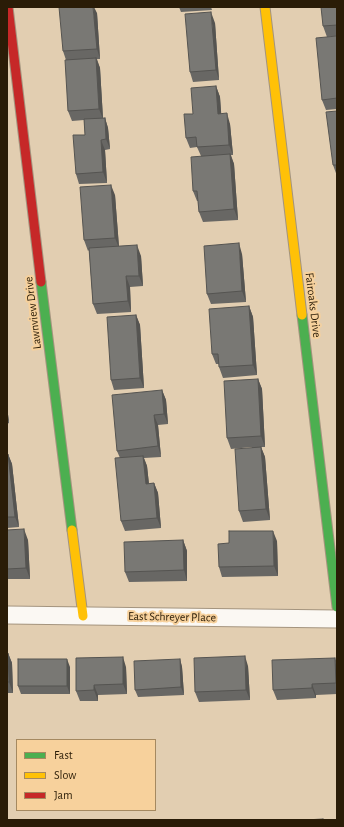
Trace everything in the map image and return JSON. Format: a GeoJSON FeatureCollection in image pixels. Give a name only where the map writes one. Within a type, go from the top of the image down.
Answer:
{"type":"FeatureCollection","features":[{"type":"Feature","properties":{"kind":"street","name":"Lawnview Drive"},"geometry":{"type":"LineString","coordinates":[[8,7],[45,318],[83,616]]}},
{"type":"Feature","properties":{"kind":"street","name":"Fairoaks Drive"},"geometry":{"type":"LineString","coordinates":[[265,7],[337,607]]}},
{"type":"Feature","properties":{"kind":"street","name":"East Schreyer Place"},"geometry":{"type":"LineString","coordinates":[[7,615],[337,620]]}},
{"type":"Feature","properties":{"kind":"building"},"geometry":{"type":"Polygon","coordinates":[[[59,7],[93,7],[97,49],[63,51],[59,7]]]}},
{"type":"Feature","properties":{"kind":"building"},"geometry":{"type":"Polygon","coordinates":[[[321,7],[337,7],[337,25],[323,26],[321,7]]]}},
{"type":"Feature","properties":{"kind":"building"},"geometry":{"type":"Polygon","coordinates":[[[211,12],[216,70],[190,72],[185,14],[211,12]]]}},
{"type":"Feature","properties":{"kind":"building"},"geometry":{"type":"Polygon","coordinates":[[[337,36],[337,98],[322,100],[316,38],[337,36]]]}},
{"type":"Feature","properties":{"kind":"building"},"geometry":{"type":"Polygon","coordinates":[[[96,58],[99,109],[68,111],[65,60],[96,58]]]}},
{"type":"Feature","properties":{"kind":"building"},"geometry":{"type":"Polygon","coordinates":[[[216,86],[218,114],[227,113],[229,145],[197,147],[196,137],[186,138],[184,114],[193,114],[191,88],[216,86]]]}},
{"type":"Feature","properties":{"kind":"building"},"geometry":{"type":"Polygon","coordinates":[[[337,111],[337,165],[333,165],[326,112],[337,111]]]}},
{"type":"Feature","properties":{"kind":"building"},"geometry":{"type":"Polygon","coordinates":[[[105,118],[106,139],[101,140],[103,172],[76,174],[73,135],[85,135],[84,119],[105,118]]]}},
{"type":"Feature","properties":{"kind":"building"},"geometry":{"type":"Polygon","coordinates":[[[230,154],[234,209],[199,212],[197,191],[193,191],[191,157],[230,154]]]}},
{"type":"Feature","properties":{"kind":"building"},"geometry":{"type":"Polygon","coordinates":[[[111,185],[115,238],[84,240],[80,187],[111,185]]]}},
{"type":"Feature","properties":{"kind":"building"},"geometry":{"type":"Polygon","coordinates":[[[239,243],[242,291],[207,294],[204,246],[239,243]]]}},
{"type":"Feature","properties":{"kind":"building"},"geometry":{"type":"Polygon","coordinates":[[[137,245],[139,276],[126,276],[128,301],[93,304],[89,248],[137,245]]]}},
{"type":"Feature","properties":{"kind":"building"},"geometry":{"type":"Polygon","coordinates":[[[249,306],[253,365],[219,367],[218,354],[212,354],[209,309],[249,306]]]}},
{"type":"Feature","properties":{"kind":"building"},"geometry":{"type":"Polygon","coordinates":[[[136,315],[140,378],[111,380],[107,317],[136,315]]]}},
{"type":"Feature","properties":{"kind":"building"},"geometry":{"type":"Polygon","coordinates":[[[258,379],[261,436],[227,438],[224,381],[258,379]]]}},
{"type":"Feature","properties":{"kind":"building"},"geometry":{"type":"Polygon","coordinates":[[[162,390],[164,414],[154,415],[158,446],[117,451],[112,395],[162,390]]]}},
{"type":"Feature","properties":{"kind":"building"},"geometry":{"type":"Polygon","coordinates":[[[261,447],[266,509],[239,511],[235,449],[261,447]]]}},
{"type":"Feature","properties":{"kind":"building"},"geometry":{"type":"Polygon","coordinates":[[[8,454],[15,517],[7,517],[8,454]]]}},
{"type":"Feature","properties":{"kind":"building"},"geometry":{"type":"Polygon","coordinates":[[[143,456],[146,484],[154,483],[157,518],[121,521],[115,458],[143,456]]]}},
{"type":"Feature","properties":{"kind":"building"},"geometry":{"type":"Polygon","coordinates":[[[24,529],[26,568],[7,569],[7,530],[24,529]]]}},
{"type":"Feature","properties":{"kind":"building"},"geometry":{"type":"Polygon","coordinates":[[[229,531],[273,531],[274,566],[219,567],[218,544],[229,543],[229,531]]]}},
{"type":"Feature","properties":{"kind":"building"},"geometry":{"type":"Polygon","coordinates":[[[183,540],[184,570],[125,572],[124,542],[183,540]]]}},
{"type":"Feature","properties":{"kind":"building"},"geometry":{"type":"Polygon","coordinates":[[[8,653],[9,682],[7,682],[8,653]]]}},
{"type":"Feature","properties":{"kind":"building"},"geometry":{"type":"Polygon","coordinates":[[[245,656],[246,690],[195,692],[194,658],[245,656]]]}},
{"type":"Feature","properties":{"kind":"building"},"geometry":{"type":"Polygon","coordinates":[[[123,657],[123,684],[94,685],[94,690],[76,691],[76,658],[123,657]]]}},
{"type":"Feature","properties":{"kind":"building"},"geometry":{"type":"Polygon","coordinates":[[[335,658],[336,683],[312,684],[312,688],[273,690],[272,660],[335,658]]]}},
{"type":"Feature","properties":{"kind":"building"},"geometry":{"type":"Polygon","coordinates":[[[18,659],[67,659],[67,686],[18,686],[18,659]]]}},
{"type":"Feature","properties":{"kind":"building"},"geometry":{"type":"Polygon","coordinates":[[[180,659],[181,687],[135,690],[134,661],[180,659]]]}},
{"type":"Feature","properties":{"kind":"traffic: fast"},"geometry":{"type":"LineString","coordinates":[[41,282],[72,530]]}},
{"type":"Feature","properties":{"kind":"traffic: fast"},"geometry":{"type":"LineString","coordinates":[[302,315],[337,607]]}},
{"type":"Feature","properties":{"kind":"traffic: slow"},"geometry":{"type":"LineString","coordinates":[[265,7],[302,315]]}},
{"type":"Feature","properties":{"kind":"traffic: slow"},"geometry":{"type":"LineString","coordinates":[[72,530],[83,616]]}},
{"type":"Feature","properties":{"kind":"traffic: jam"},"geometry":{"type":"LineString","coordinates":[[8,7],[41,282]]}}]}
